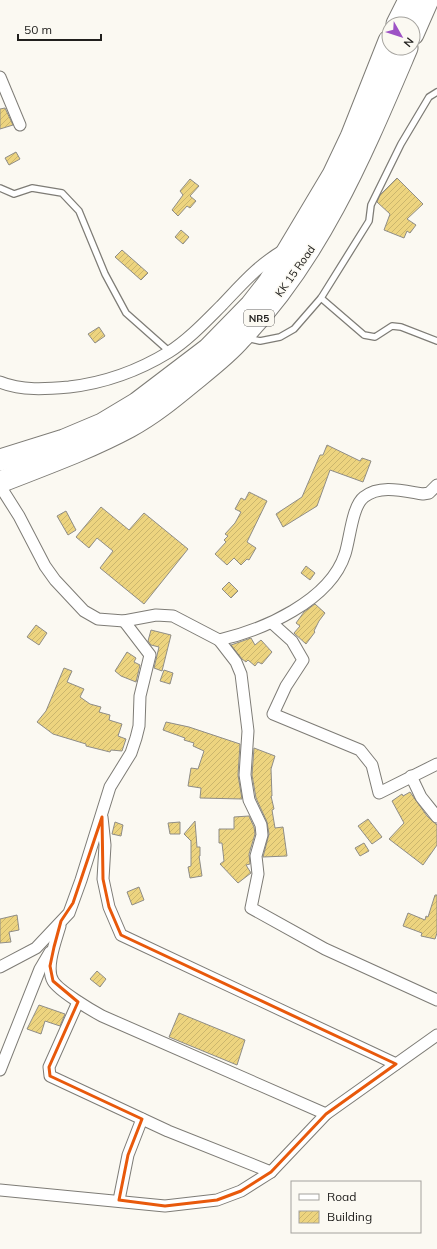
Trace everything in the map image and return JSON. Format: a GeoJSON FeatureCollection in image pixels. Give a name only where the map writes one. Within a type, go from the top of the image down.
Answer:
{"type":"FeatureCollection","features":[{"type":"Feature","properties":{"kind":"highway"},"geometry":{"type":"LineString","coordinates":[[401,16],[409,0]]}},
{"type":"Feature","properties":{"kind":"highway"},"geometry":{"type":"LineString","coordinates":[[421,16],[428,0]]}},
{"type":"Feature","properties":{"kind":"highway","name":"KK 15 Road"},"geometry":{"type":"LineString","coordinates":[[0,460],[64,440],[102,424],[137,403],[169,381],[208,349],[251,305],[269,282],[333,175],[351,137],[383,56]]}},
{"type":"Feature","properties":{"kind":"highway","name":"KK 15 Road"},"geometry":{"type":"LineString","coordinates":[[0,482],[91,445],[130,426],[168,402],[243,337],[284,289],[306,257],[332,212],[358,162],[404,56]]}},
{"type":"Feature","properties":{"kind":"street"},"geometry":{"type":"LineString","coordinates":[[0,78],[20,125]]}},
{"type":"Feature","properties":{"kind":"street"},"geometry":{"type":"LineString","coordinates":[[0,382],[10,386],[50,389],[95,383],[136,368],[170,352],[201,325],[257,268],[290,246]]}},
{"type":"Feature","properties":{"kind":"street"},"geometry":{"type":"LineString","coordinates":[[219,640],[272,623],[313,596],[338,570],[345,555],[356,508],[363,497],[370,493],[385,489],[423,494],[429,493],[437,485]]}},
{"type":"Feature","properties":{"kind":"street"},"geometry":{"type":"LineString","coordinates":[[0,486],[19,516],[45,566],[71,598],[84,611],[98,619],[124,621],[156,615],[173,616],[219,640],[236,662],[241,674],[248,731],[246,775],[249,800],[261,825],[262,835],[256,856],[258,874],[251,908],[325,949],[437,1000]]}},
{"type":"Feature","properties":{"kind":"street"},"geometry":{"type":"LineString","coordinates":[[0,967],[36,948],[69,913],[102,817],[110,787],[131,754],[139,726],[140,696],[150,655],[124,621]]}},
{"type":"Feature","properties":{"kind":"street"},"geometry":{"type":"LineString","coordinates":[[272,623],[292,641],[303,660],[286,686],[273,714],[360,750],[372,765],[379,793],[437,764]]}},
{"type":"Feature","properties":{"kind":"street"},"geometry":{"type":"LineString","coordinates":[[411,776],[421,797],[437,817]]}},
{"type":"Feature","properties":{"kind":"street"},"geometry":{"type":"LineString","coordinates":[[102,817],[105,845],[103,879],[109,907],[121,935],[396,1064]]}},
{"type":"Feature","properties":{"kind":"street"},"geometry":{"type":"LineString","coordinates":[[61,921],[50,966],[53,981],[78,1002],[102,1016],[326,1114]]}},
{"type":"Feature","properties":{"kind":"street"},"geometry":{"type":"LineString","coordinates":[[0,1070],[40,969],[54,946]]}},
{"type":"Feature","properties":{"kind":"street"},"geometry":{"type":"LineString","coordinates":[[78,1002],[49,1067],[50,1076],[142,1119],[270,1172]]}},
{"type":"Feature","properties":{"kind":"street"},"geometry":{"type":"LineString","coordinates":[[0,1190],[119,1200],[165,1206],[217,1200],[241,1191],[270,1172],[326,1114],[437,1035]]}},
{"type":"Feature","properties":{"kind":"street"},"geometry":{"type":"LineString","coordinates":[[119,1200],[128,1155],[142,1119]]}},
{"type":"Feature","properties":{"kind":"lane"},"geometry":{"type":"LineString","coordinates":[[243,337],[260,341],[280,337],[294,329],[321,298],[369,221],[371,205],[401,144],[429,97],[437,92]]}},
{"type":"Feature","properties":{"kind":"lane"},"geometry":{"type":"LineString","coordinates":[[0,188],[14,194],[32,188],[62,193],[79,211],[105,274],[126,313],[170,352]]}},
{"type":"Feature","properties":{"kind":"lane"},"geometry":{"type":"LineString","coordinates":[[321,298],[364,336],[375,336],[392,326],[401,327],[437,341]]}},
{"type":"Feature","properties":{"kind":"highlighted area"},"geometry":{"type":"Polygon","coordinates":[[[102,817],[103,879],[109,907],[121,935],[396,1064],[326,1114],[271,1172],[241,1191],[217,1200],[165,1206],[119,1200],[128,1155],[142,1119],[50,1076],[49,1067],[78,1002],[53,981],[50,966],[54,947],[61,921],[73,903],[102,817]]]}},
{"type":"Feature","properties":{"kind":"building"},"geometry":{"type":"Polygon","coordinates":[[[5,108],[13,125],[0,129],[0,109],[5,108]]]}},
{"type":"Feature","properties":{"kind":"building"},"geometry":{"type":"Polygon","coordinates":[[[16,152],[20,159],[9,165],[5,158],[16,152]]]}},
{"type":"Feature","properties":{"kind":"building"},"geometry":{"type":"Polygon","coordinates":[[[397,178],[423,204],[407,219],[416,225],[410,233],[407,231],[404,238],[384,230],[390,214],[377,202],[380,195],[397,178]]]}},
{"type":"Feature","properties":{"kind":"building"},"geometry":{"type":"Polygon","coordinates":[[[190,179],[199,186],[190,196],[196,201],[190,208],[187,206],[178,216],[172,210],[183,195],[180,191],[190,179]]]}},
{"type":"Feature","properties":{"kind":"building"},"geometry":{"type":"Polygon","coordinates":[[[181,230],[189,237],[183,244],[175,237],[181,230]]]}},
{"type":"Feature","properties":{"kind":"building"},"geometry":{"type":"Polygon","coordinates":[[[122,250],[148,273],[141,280],[115,257],[122,250]]]}},
{"type":"Feature","properties":{"kind":"building"},"geometry":{"type":"Polygon","coordinates":[[[99,327],[105,336],[95,343],[88,334],[99,327]]]}},
{"type":"Feature","properties":{"kind":"building"},"geometry":{"type":"Polygon","coordinates":[[[327,445],[360,461],[362,458],[371,461],[363,482],[330,470],[317,506],[283,527],[276,514],[302,497],[320,455],[323,455],[327,445]]]}},
{"type":"Feature","properties":{"kind":"building"},"geometry":{"type":"Polygon","coordinates":[[[249,492],[267,501],[247,542],[256,548],[249,560],[247,559],[241,565],[234,558],[227,565],[215,554],[226,542],[224,540],[228,536],[225,534],[235,523],[241,512],[235,509],[241,498],[245,500],[249,492]]]}},
{"type":"Feature","properties":{"kind":"building"},"geometry":{"type":"Polygon","coordinates":[[[101,507],[129,530],[144,513],[188,549],[144,604],[100,568],[113,551],[97,538],[89,548],[76,537],[101,507]]]}},
{"type":"Feature","properties":{"kind":"building"},"geometry":{"type":"Polygon","coordinates":[[[66,511],[76,530],[68,535],[57,516],[66,511]]]}},
{"type":"Feature","properties":{"kind":"building"},"geometry":{"type":"Polygon","coordinates":[[[306,566],[315,573],[310,580],[301,573],[306,566]]]}},
{"type":"Feature","properties":{"kind":"building"},"geometry":{"type":"Polygon","coordinates":[[[229,582],[238,591],[231,598],[222,589],[229,582]]]}},
{"type":"Feature","properties":{"kind":"building"},"geometry":{"type":"Polygon","coordinates":[[[315,604],[325,613],[319,621],[314,631],[315,632],[306,644],[294,633],[300,626],[296,623],[304,612],[315,604]]]}},
{"type":"Feature","properties":{"kind":"building"},"geometry":{"type":"Polygon","coordinates":[[[36,625],[47,633],[39,645],[27,637],[36,625]]]}},
{"type":"Feature","properties":{"kind":"building"},"geometry":{"type":"Polygon","coordinates":[[[151,630],[171,635],[162,671],[154,668],[159,647],[151,645],[148,641],[151,630]]]}},
{"type":"Feature","properties":{"kind":"building"},"geometry":{"type":"Polygon","coordinates":[[[251,638],[255,645],[261,640],[272,652],[262,664],[258,662],[255,666],[248,660],[246,662],[242,659],[231,645],[251,638]]]}},
{"type":"Feature","properties":{"kind":"building"},"geometry":{"type":"Polygon","coordinates":[[[127,652],[136,658],[134,662],[140,665],[136,682],[121,676],[115,671],[127,652]]]}},
{"type":"Feature","properties":{"kind":"building"},"geometry":{"type":"Polygon","coordinates":[[[64,668],[72,671],[67,682],[84,689],[80,697],[90,704],[101,707],[99,712],[110,715],[109,720],[122,724],[118,736],[126,739],[122,751],[111,750],[110,752],[86,746],[86,744],[53,734],[37,722],[46,711],[64,668]]]}},
{"type":"Feature","properties":{"kind":"building"},"geometry":{"type":"Polygon","coordinates":[[[164,670],[173,673],[170,684],[160,681],[164,670]]]}},
{"type":"Feature","properties":{"kind":"building"},"geometry":{"type":"Polygon","coordinates":[[[166,722],[189,727],[240,744],[238,775],[242,799],[200,798],[201,788],[188,786],[191,768],[198,769],[204,751],[193,746],[194,743],[184,740],[185,738],[163,730],[166,722]]]}},
{"type":"Feature","properties":{"kind":"building"},"geometry":{"type":"Polygon","coordinates":[[[254,748],[275,756],[271,769],[271,796],[274,809],[272,810],[275,828],[283,827],[287,856],[263,857],[269,834],[267,822],[256,798],[252,775],[254,748]]]}},
{"type":"Feature","properties":{"kind":"building"},"geometry":{"type":"Polygon","coordinates":[[[410,792],[427,816],[437,825],[437,845],[423,865],[389,839],[404,823],[392,801],[402,794],[403,796],[410,792]]]}},
{"type":"Feature","properties":{"kind":"building"},"geometry":{"type":"Polygon","coordinates":[[[249,816],[254,827],[255,834],[249,854],[250,864],[246,865],[251,873],[238,883],[220,864],[224,861],[222,843],[219,843],[219,829],[234,829],[234,817],[249,816]]]}},
{"type":"Feature","properties":{"kind":"building"},"geometry":{"type":"Polygon","coordinates":[[[368,819],[382,837],[372,844],[358,826],[368,819]]]}},
{"type":"Feature","properties":{"kind":"building"},"geometry":{"type":"Polygon","coordinates":[[[195,821],[197,847],[200,847],[199,856],[202,876],[190,878],[188,867],[191,866],[191,841],[184,834],[195,821]]]}},
{"type":"Feature","properties":{"kind":"building"},"geometry":{"type":"Polygon","coordinates":[[[115,822],[123,825],[121,836],[112,834],[115,822]]]}},
{"type":"Feature","properties":{"kind":"building"},"geometry":{"type":"Polygon","coordinates":[[[180,822],[180,834],[170,834],[168,823],[180,822]]]}},
{"type":"Feature","properties":{"kind":"building"},"geometry":{"type":"Polygon","coordinates":[[[364,843],[369,851],[360,856],[355,848],[364,843]]]}},
{"type":"Feature","properties":{"kind":"building"},"geometry":{"type":"Polygon","coordinates":[[[139,887],[144,900],[132,905],[127,892],[139,887]]]}},
{"type":"Feature","properties":{"kind":"building"},"geometry":{"type":"Polygon","coordinates":[[[435,895],[437,895],[437,933],[435,939],[421,936],[422,933],[403,926],[408,913],[425,920],[426,916],[428,917],[435,895]]]}},
{"type":"Feature","properties":{"kind":"building"},"geometry":{"type":"Polygon","coordinates":[[[17,915],[19,930],[9,932],[11,942],[0,943],[0,919],[17,915]]]}},
{"type":"Feature","properties":{"kind":"building"},"geometry":{"type":"Polygon","coordinates":[[[97,971],[106,979],[100,987],[90,979],[97,971]]]}},
{"type":"Feature","properties":{"kind":"building"},"geometry":{"type":"Polygon","coordinates":[[[39,1005],[65,1014],[60,1026],[45,1021],[41,1034],[27,1029],[39,1005]]]}},
{"type":"Feature","properties":{"kind":"building"},"geometry":{"type":"Polygon","coordinates":[[[179,1013],[245,1040],[237,1065],[169,1037],[179,1013]]]}}]}
